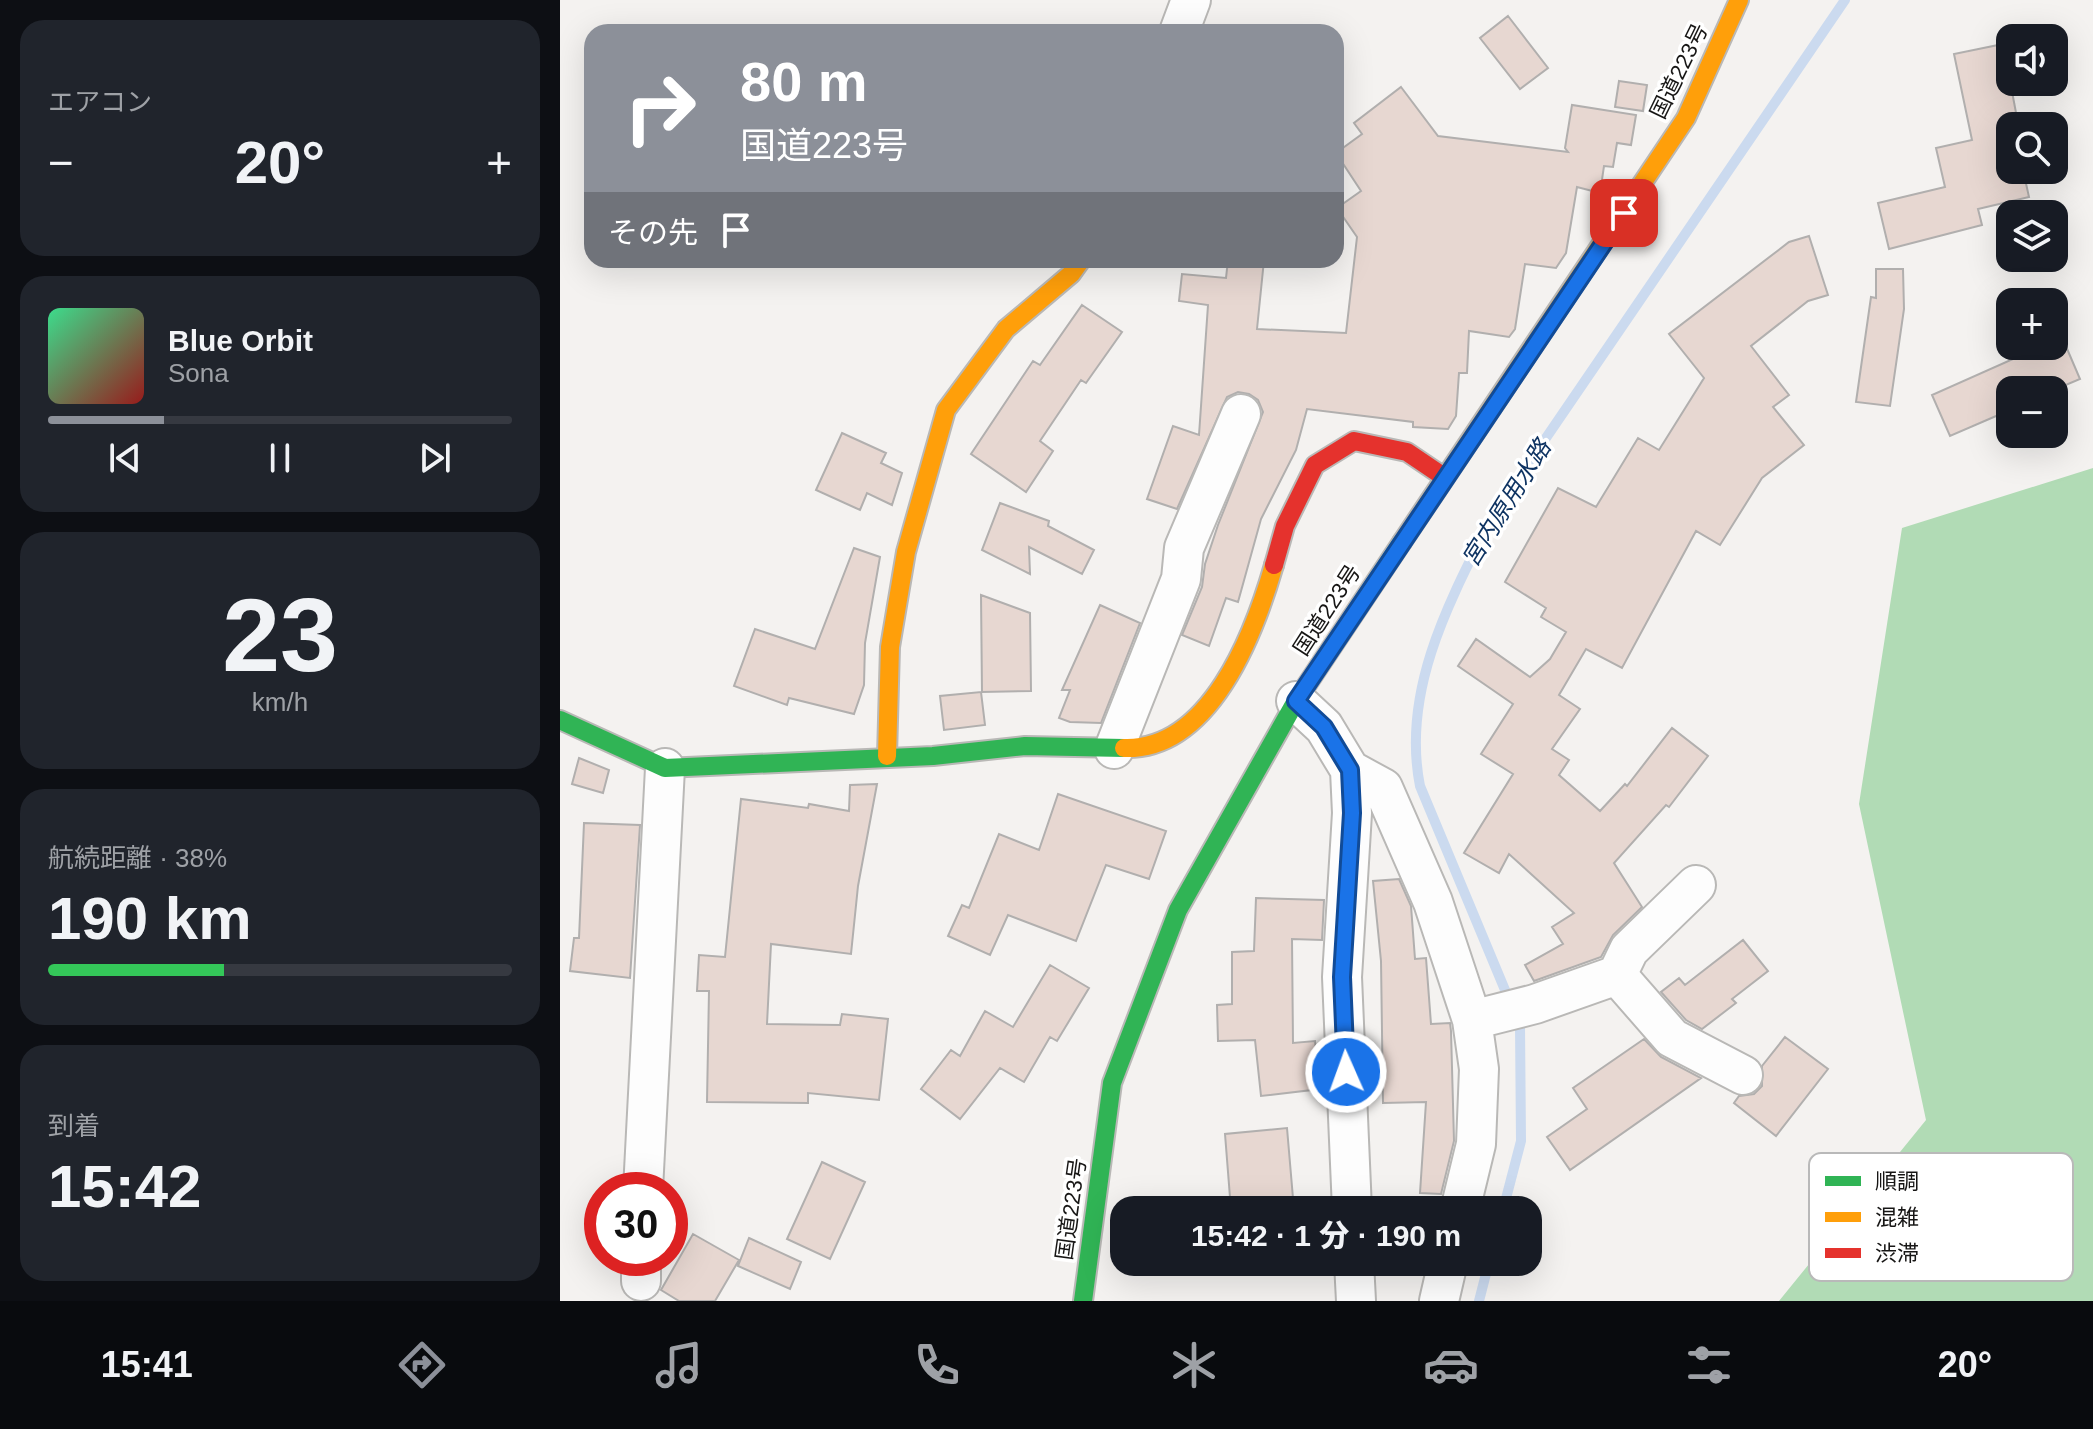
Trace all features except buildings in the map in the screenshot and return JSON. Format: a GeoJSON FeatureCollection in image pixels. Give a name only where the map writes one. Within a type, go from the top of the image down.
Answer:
{"type":"FeatureCollection","features":[{"type":"Feature","properties":{"kind":"main road","name":"国道223号"},"geometry":{"type":"LineString","coordinates":[[1083,1301],[1112,1083],[1178,910],[1296,701],[1444,477],[1562,308],[1686,118],[1739,0]]}},
{"type":"Feature","properties":{"kind":"main road"},"geometry":{"type":"LineString","coordinates":[[887,756],[890,647],[906,552],[946,410],[1006,329],[1075,268]]}},
{"type":"Feature","properties":{"kind":"main road"},"geometry":{"type":"LineString","coordinates":[[560,720],[665,768],[933,756],[1025,746],[1144,749],[1172,737],[1203,714],[1258,622],[1285,526],[1315,465],[1354,441],[1407,452],[1444,477]]}},
{"type":"Feature","properties":{"kind":"street"},"geometry":{"type":"LineString","coordinates":[[1182,24],[1191,0]]}},
{"type":"Feature","properties":{"kind":"street"},"geometry":{"type":"LineString","coordinates":[[1114,749],[1181,579],[1184,548],[1241,414]]}},
{"type":"Feature","properties":{"kind":"street"},"geometry":{"type":"LineString","coordinates":[[1296,701],[1324,727],[1350,770],[1352,813],[1342,977],[1351,1196]]}},
{"type":"Feature","properties":{"kind":"street"},"geometry":{"type":"LineString","coordinates":[[644,1172],[665,768]]}},
{"type":"Feature","properties":{"kind":"street"},"geometry":{"type":"LineString","coordinates":[[1350,770],[1383,788],[1480,1018],[1476,1144],[1463,1196]]}},
{"type":"Feature","properties":{"kind":"street"},"geometry":{"type":"LineString","coordinates":[[1480,1018],[1535,1004],[1617,975],[1629,950],[1696,885]]}},
{"type":"Feature","properties":{"kind":"street"},"geometry":{"type":"LineString","coordinates":[[1617,975],[1672,1038],[1743,1075]]}},
{"type":"Feature","properties":{"kind":"street"},"geometry":{"type":"LineString","coordinates":[[1355,1276],[1356,1301]]}},
{"type":"Feature","properties":{"kind":"street"},"geometry":{"type":"LineString","coordinates":[[1439,1301],[1445,1276]]}},
{"type":"Feature","properties":{"kind":"green space"},"geometry":{"type":"Polygon","coordinates":[[[2093,468],[2093,1301],[1779,1301],[1809,1264],[1809,1281],[2073,1281],[2073,1153],[1899,1153],[1926,1120],[1859,804],[1902,528],[2093,468]]]}},
{"type":"Feature","properties":{"kind":"waterway","name":"宮内原用水路"},"geometry":{"type":"LineString","coordinates":[[1507,1196],[1521,1141],[1520,1026],[1420,786],[1416,750],[1417,715],[1423,681],[1446,613],[1492,517],[1845,0]]}},
{"type":"Feature","properties":{"kind":"waterway","name":"宮内原用水路"},"geometry":{"type":"LineString","coordinates":[[1479,1301],[1485,1276]]}},
{"type":"Feature","properties":{"kind":"traffic: fast"},"geometry":{"type":"LineString","coordinates":[[1083,1301],[1112,1083],[1178,910],[1296,701],[1402,542]]}},
{"type":"Feature","properties":{"kind":"traffic: fast"},"geometry":{"type":"LineString","coordinates":[[560,720],[665,768],[933,756],[1025,746],[1124,748]]}},
{"type":"Feature","properties":{"kind":"traffic: slow"},"geometry":{"type":"LineString","coordinates":[[1402,542],[1686,118],[1739,0]]}},
{"type":"Feature","properties":{"kind":"traffic: slow"},"geometry":{"type":"LineString","coordinates":[[887,756],[890,647],[906,552],[946,410],[1006,329],[1075,268]]}},
{"type":"Feature","properties":{"kind":"traffic: slow"},"geometry":{"type":"LineString","coordinates":[[1124,748],[1154,744],[1181,730],[1204,710],[1224,684],[1240,654],[1274,565]]}},
{"type":"Feature","properties":{"kind":"traffic: jam"},"geometry":{"type":"LineString","coordinates":[[1274,565],[1285,526],[1315,465],[1354,441],[1407,452],[1444,477]]}},
{"type":"Feature","properties":{"kind":"route"},"geometry":{"type":"LineString","coordinates":[[1346,1072],[1342,977],[1352,813],[1350,770],[1324,727],[1296,701],[1624,213]]}}]}
